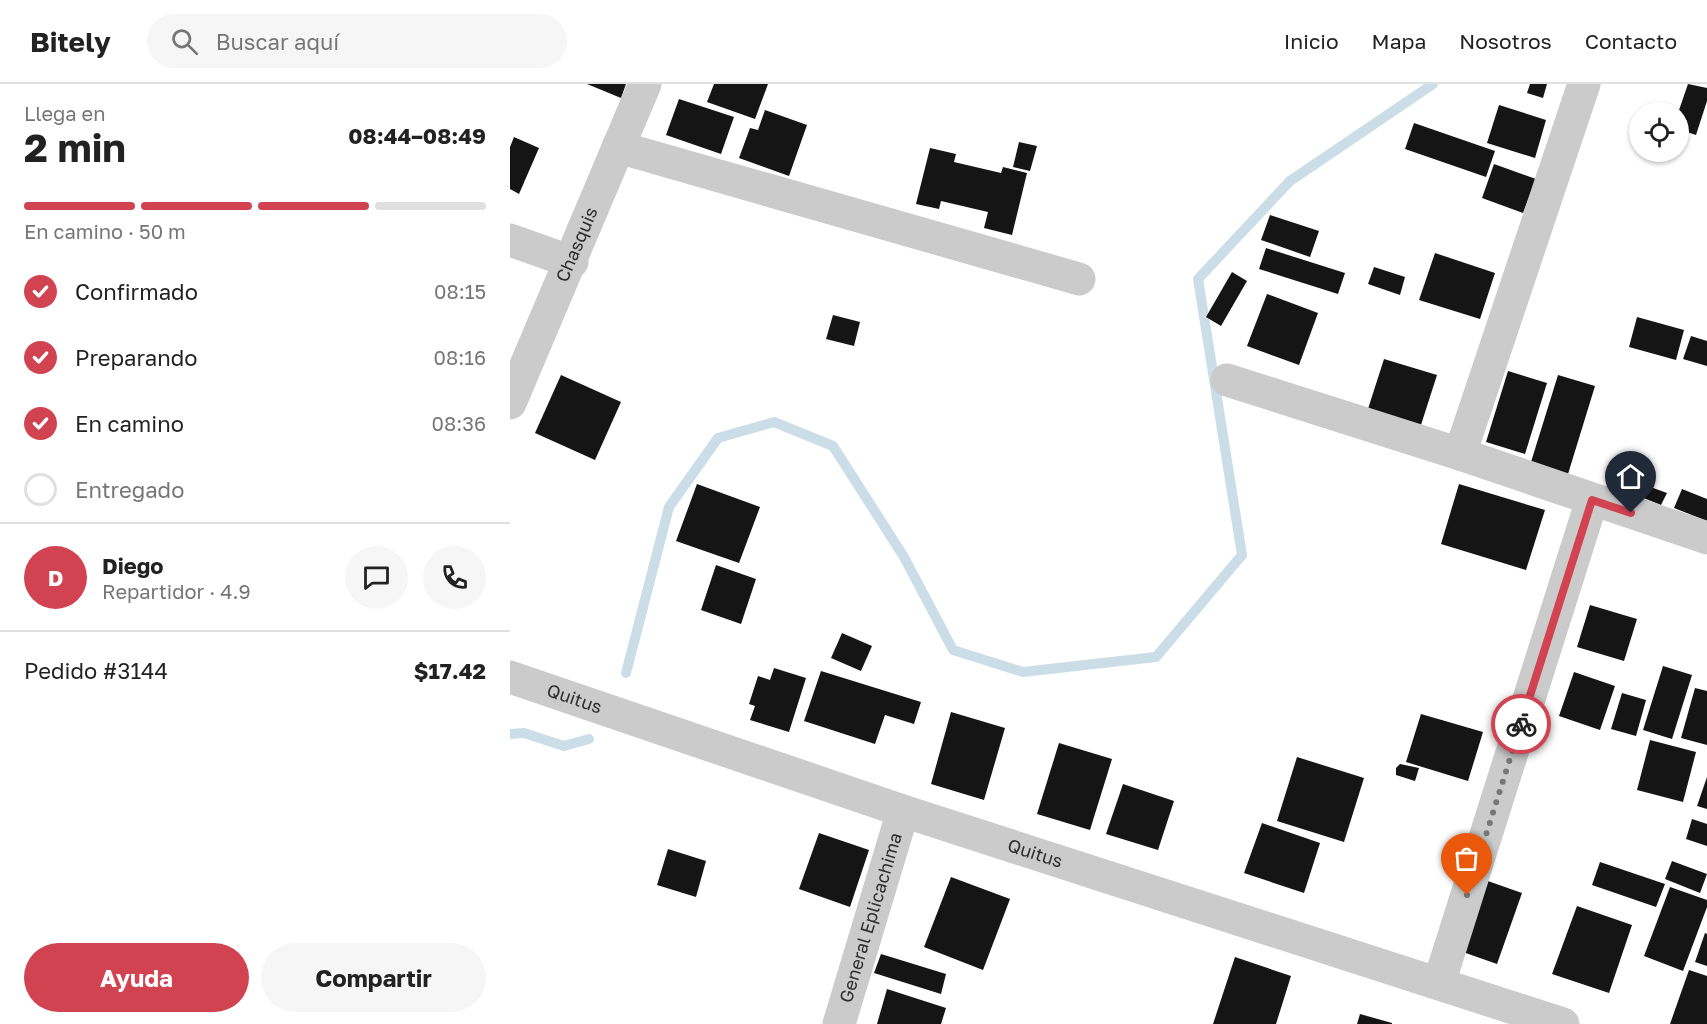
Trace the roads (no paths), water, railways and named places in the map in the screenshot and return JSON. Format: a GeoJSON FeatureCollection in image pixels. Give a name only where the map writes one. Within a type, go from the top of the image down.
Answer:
{"type":"FeatureCollection","features":[{"type":"Feature","properties":{"kind":"street","name":"Chasquis"},"geometry":{"type":"LineString","coordinates":[[510,403],[572,262],[645,84]]}},
{"type":"Feature","properties":{"kind":"street"},"geometry":{"type":"LineString","coordinates":[[1460,454],[1584,84]]}},
{"type":"Feature","properties":{"kind":"street"},"geometry":{"type":"LineString","coordinates":[[618,147],[1079,279]]}},
{"type":"Feature","properties":{"kind":"street"},"geometry":{"type":"LineString","coordinates":[[510,240],[572,262]]}},
{"type":"Feature","properties":{"kind":"street"},"geometry":{"type":"LineString","coordinates":[[1227,380],[1460,454],[1707,538]]}},
{"type":"Feature","properties":{"kind":"street"},"geometry":{"type":"LineString","coordinates":[[1439,982],[1592,500]]}},
{"type":"Feature","properties":{"kind":"street","name":"Quitus"},"geometry":{"type":"LineString","coordinates":[[510,677],[903,811],[1439,982],[1563,1024]]}},
{"type":"Feature","properties":{"kind":"street","name":"General Eplicachima"},"geometry":{"type":"LineString","coordinates":[[839,1024],[903,811]]}},
{"type":"Feature","properties":{"kind":"waterway"},"geometry":{"type":"LineString","coordinates":[[626,673],[669,507],[718,438],[774,422],[833,446],[904,557],[953,650],[1023,672],[1156,657],[1242,555],[1198,279],[1290,181],[1433,84]]}},
{"type":"Feature","properties":{"kind":"waterway"},"geometry":{"type":"LineString","coordinates":[[510,734],[524,733],[564,746],[589,739]]}}]}
